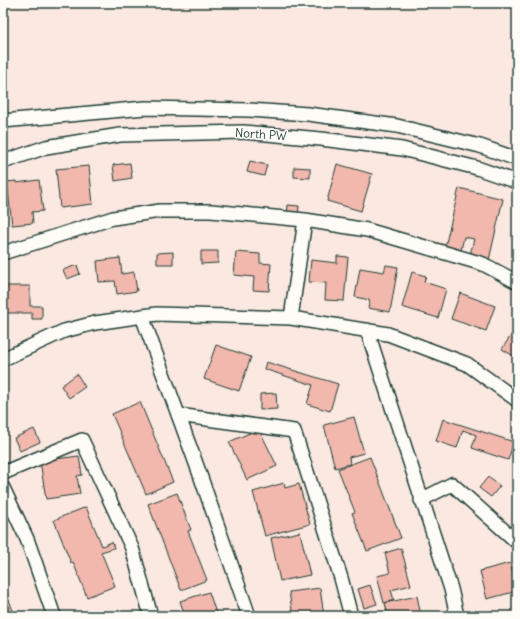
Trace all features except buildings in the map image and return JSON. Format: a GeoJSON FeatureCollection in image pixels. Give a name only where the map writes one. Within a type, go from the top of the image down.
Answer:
{"type":"FeatureCollection","features":[{"type":"Feature","properties":{"kind":"street","name":"North PW"},"geometry":{"type":"LineString","coordinates":[[3,120],[145,108],[249,110],[300,114],[397,126],[480,146],[517,159]]}},
{"type":"Feature","properties":{"kind":"street","name":"North PW"},"geometry":{"type":"LineString","coordinates":[[3,162],[46,147],[120,135],[243,132],[321,139],[402,149],[478,168],[517,182]]}},
{"type":"Feature","properties":{"kind":"street"},"geometry":{"type":"LineString","coordinates":[[3,253],[113,218],[160,211],[212,211],[305,220],[367,230],[483,264],[517,282]]}},
{"type":"Feature","properties":{"kind":"street"},"geometry":{"type":"LineString","coordinates":[[291,318],[305,220]]}},
{"type":"Feature","properties":{"kind":"street"},"geometry":{"type":"LineString","coordinates":[[3,360],[64,331],[95,323],[142,316],[157,314],[291,318],[388,334],[467,364],[517,400]]}},
{"type":"Feature","properties":{"kind":"street"},"geometry":{"type":"LineString","coordinates":[[142,316],[249,616]]}},
{"type":"Feature","properties":{"kind":"street"},"geometry":{"type":"LineString","coordinates":[[367,330],[451,589],[458,616]]}},
{"type":"Feature","properties":{"kind":"street"},"geometry":{"type":"LineString","coordinates":[[178,415],[294,431],[341,578],[351,616]]}},
{"type":"Feature","properties":{"kind":"street"},"geometry":{"type":"LineString","coordinates":[[3,473],[82,440],[132,548],[151,616]]}},
{"type":"Feature","properties":{"kind":"street"},"geometry":{"type":"LineString","coordinates":[[421,500],[452,484],[517,542]]}},
{"type":"Feature","properties":{"kind":"street"},"geometry":{"type":"LineString","coordinates":[[3,488],[27,539],[54,616]]}}]}
